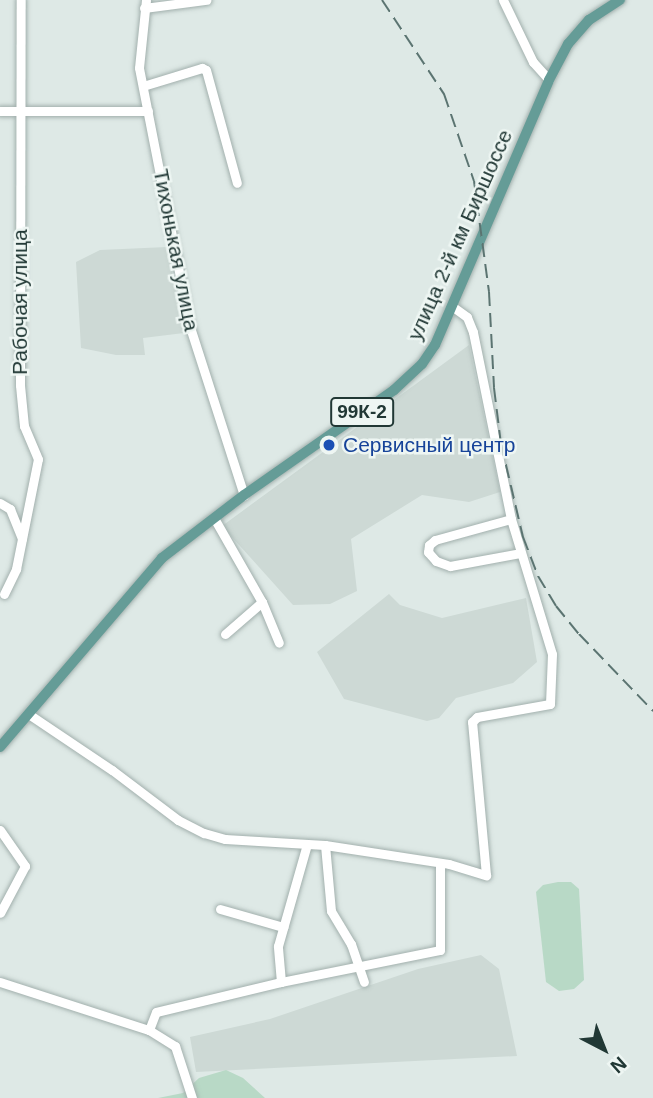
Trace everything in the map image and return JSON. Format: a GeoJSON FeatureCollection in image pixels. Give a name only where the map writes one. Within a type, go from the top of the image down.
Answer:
{"type":"FeatureCollection","features":[{"type":"Feature","properties":{"kind":"main road","name":"улица 2-й км Биршоссе"},"geometry":{"type":"LineString","coordinates":[[0,747],[162,558],[244,495],[410,377],[435,345],[549,80],[568,44],[589,20],[620,0]]}},
{"type":"Feature","properties":{"kind":"street","name":"Рабочая улица"},"geometry":{"type":"LineString","coordinates":[[4,594],[16,569],[38,459],[24,426],[20,385],[20,0]]}},
{"type":"Feature","properties":{"kind":"street"},"geometry":{"type":"LineString","coordinates":[[145,4],[206,0]]}},
{"type":"Feature","properties":{"kind":"street"},"geometry":{"type":"LineString","coordinates":[[503,0],[533,62],[549,80]]}},
{"type":"Feature","properties":{"kind":"street","name":"Тихонькая улица"},"geometry":{"type":"LineString","coordinates":[[145,4],[139,50],[143,86],[189,324],[244,495]]}},
{"type":"Feature","properties":{"kind":"street"},"geometry":{"type":"LineString","coordinates":[[143,86],[202,68],[206,70],[237,183]]}},
{"type":"Feature","properties":{"kind":"street"},"geometry":{"type":"LineString","coordinates":[[0,111],[148,111]]}},
{"type":"Feature","properties":{"kind":"street"},"geometry":{"type":"LineString","coordinates":[[30,715],[112,770],[178,820],[204,832],[225,839],[325,845],[440,863],[486,876],[472,722],[477,717],[545,707],[552,701],[552,654],[511,519],[473,332],[467,317],[452,306]]}},
{"type":"Feature","properties":{"kind":"street"},"geometry":{"type":"LineString","coordinates":[[0,503],[10,509],[23,541]]}},
{"type":"Feature","properties":{"kind":"street"},"geometry":{"type":"LineString","coordinates":[[214,518],[262,602],[279,643]]}},
{"type":"Feature","properties":{"kind":"street"},"geometry":{"type":"LineString","coordinates":[[511,519],[435,540],[429,545],[428,552],[436,561],[450,566],[520,553]]}},
{"type":"Feature","properties":{"kind":"street"},"geometry":{"type":"LineString","coordinates":[[225,634],[262,602]]}},
{"type":"Feature","properties":{"kind":"street"},"geometry":{"type":"LineString","coordinates":[[0,830],[25,866],[0,913]]}},
{"type":"Feature","properties":{"kind":"street"},"geometry":{"type":"LineString","coordinates":[[281,982],[278,946],[307,844]]}},
{"type":"Feature","properties":{"kind":"street"},"geometry":{"type":"LineString","coordinates":[[325,845],[331,911],[351,944],[363,982]]}},
{"type":"Feature","properties":{"kind":"street"},"geometry":{"type":"LineString","coordinates":[[149,1030],[156,1012],[358,965],[440,950],[440,863]]}},
{"type":"Feature","properties":{"kind":"street"},"geometry":{"type":"LineString","coordinates":[[219,908],[284,927]]}},
{"type":"Feature","properties":{"kind":"street"},"geometry":{"type":"LineString","coordinates":[[0,982],[149,1030],[175,1046],[192,1098]]}},
{"type":"Feature","properties":{"kind":"shaded area"},"geometry":{"type":"Polygon","coordinates":[[[167,247],[184,333],[143,338],[145,355],[116,355],[81,348],[76,262],[100,250],[167,247]]]}},
{"type":"Feature","properties":{"kind":"shaded area"},"geometry":{"type":"Polygon","coordinates":[[[469,345],[500,492],[469,502],[422,495],[351,539],[357,591],[330,604],[293,605],[222,526],[469,345]]]}},
{"type":"Feature","properties":{"kind":"shaded area"},"geometry":{"type":"Polygon","coordinates":[[[389,594],[400,605],[442,618],[526,598],[537,662],[513,683],[456,698],[439,718],[427,721],[344,699],[317,652],[389,594]]]}},
{"type":"Feature","properties":{"kind":"shaded area"},"geometry":{"type":"Polygon","coordinates":[[[481,955],[499,969],[517,1056],[196,1072],[190,1037],[270,1019],[418,969],[481,955]]]}},
{"type":"Feature","properties":{"kind":"green space"},"geometry":{"type":"Polygon","coordinates":[[[571,882],[579,889],[584,980],[574,989],[559,991],[546,982],[536,892],[543,885],[571,882]]]}},
{"type":"Feature","properties":{"kind":"green space"},"geometry":{"type":"Polygon","coordinates":[[[226,1070],[243,1078],[265,1098],[158,1098],[183,1093],[199,1078],[226,1070]]]}},
{"type":"Feature","properties":{"kind":"railway"},"geometry":{"type":"LineString","coordinates":[[382,0],[444,94],[474,181],[489,292],[494,388],[501,444],[523,537],[538,576],[556,606],[579,634],[653,711]]}},
{"type":"Feature","properties":{"kind":"place","name":"Сервисный центр"},"geometry":{"type":"Point","coordinates":[329,445]}}]}
